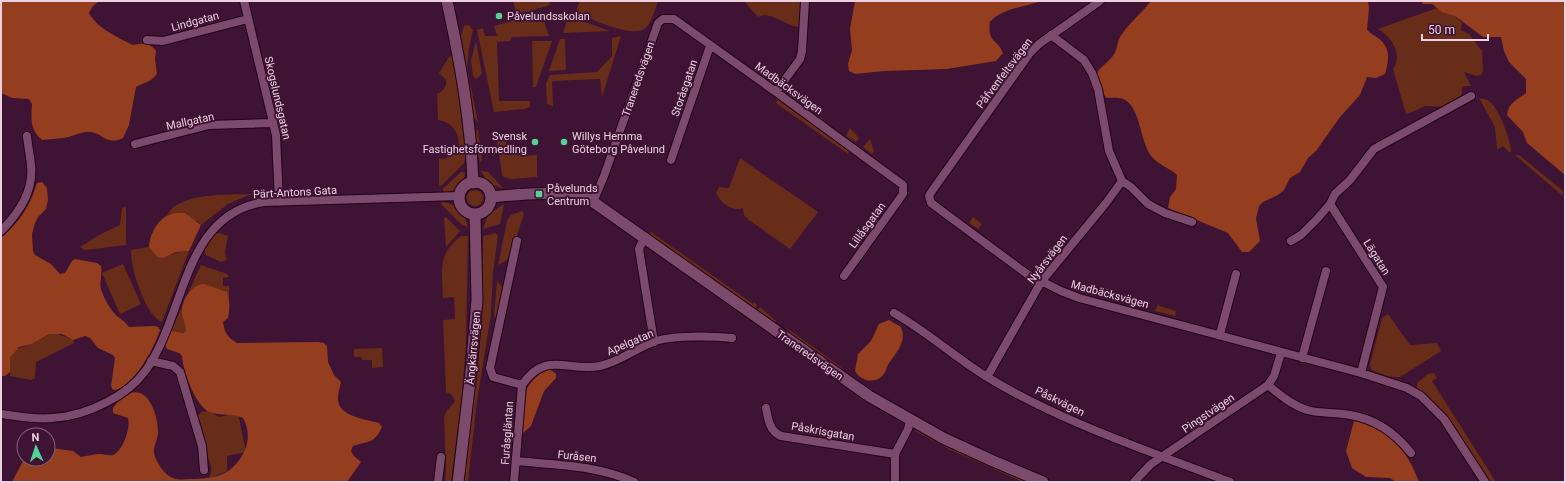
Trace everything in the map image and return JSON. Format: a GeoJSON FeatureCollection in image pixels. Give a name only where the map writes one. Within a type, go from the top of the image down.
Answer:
{"type":"FeatureCollection","features":[{"type":"Feature","properties":{"kind":"street"},"geometry":{"type":"LineString","coordinates":[[447,1],[468,111],[473,183]]}},
{"type":"Feature","properties":{"kind":"street"},"geometry":{"type":"LineString","coordinates":[[776,92],[800,59],[804,44],[805,1]]}},
{"type":"Feature","properties":{"kind":"street","name":"Påfvenfeltsvägen"},"geometry":{"type":"LineString","coordinates":[[929,196],[1027,58],[1039,44],[1100,1]]}},
{"type":"Feature","properties":{"kind":"street","name":"Skogslundsgatan"},"geometry":{"type":"LineString","coordinates":[[246,2],[248,19],[278,145],[279,202]]}},
{"type":"Feature","properties":{"kind":"street","name":"Lindgatan"},"geometry":{"type":"LineString","coordinates":[[147,40],[164,41],[248,19]]}},
{"type":"Feature","properties":{"kind":"street","name":"Madbäcksvägen"},"geometry":{"type":"LineString","coordinates":[[658,23],[663,19],[674,19],[903,186]]}},
{"type":"Feature","properties":{"kind":"street","name":"Traneredsvägen"},"geometry":{"type":"LineString","coordinates":[[593,202],[606,170],[658,23]]}},
{"type":"Feature","properties":{"kind":"street"},"geometry":{"type":"LineString","coordinates":[[1050,36],[1084,60],[1092,73],[1097,84],[1109,151],[1122,181],[1131,187],[1148,204],[1159,211],[1192,222]]}},
{"type":"Feature","properties":{"kind":"street","name":"Storåsgatan"},"geometry":{"type":"LineString","coordinates":[[671,160],[710,46]]}},
{"type":"Feature","properties":{"kind":"street"},"geometry":{"type":"LineString","coordinates":[[1291,241],[1301,235],[1330,204],[1335,194],[1350,180],[1374,149],[1470,96]]}},
{"type":"Feature","properties":{"kind":"street","name":"Mallgatan"},"geometry":{"type":"LineString","coordinates":[[135,144],[209,125],[273,123]]}},
{"type":"Feature","properties":{"kind":"street"},"geometry":{"type":"LineString","coordinates":[[1,231],[21,208],[30,186],[31,173],[27,136]]}},
{"type":"Feature","properties":{"kind":"street","name":"Nyårsvägen"},"geometry":{"type":"LineString","coordinates":[[988,377],[1041,282],[1122,181]]}},
{"type":"Feature","properties":{"kind":"street"},"geometry":{"type":"LineString","coordinates":[[473,183],[483,185],[490,192],[491,197],[488,207],[480,213],[475,214],[463,209],[460,196],[463,189],[473,183]]}},
{"type":"Feature","properties":{"kind":"street","name":"Lillåsgatan"},"geometry":{"type":"LineString","coordinates":[[844,276],[903,194],[903,186]]}},
{"type":"Feature","properties":{"kind":"street","name":"Traneredsvägen"},"geometry":{"type":"LineString","coordinates":[[491,197],[549,194],[571,195],[593,202],[842,378],[910,421],[992,461],[1042,482]]}},
{"type":"Feature","properties":{"kind":"street","name":"Pärt-Antons Gata"},"geometry":{"type":"LineString","coordinates":[[1,414],[51,418],[88,411],[126,391],[141,377],[152,361],[166,333],[195,258],[207,235],[223,218],[242,208],[264,202],[460,196]]}},
{"type":"Feature","properties":{"kind":"street","name":"Madbäcksvägen"},"geometry":{"type":"LineString","coordinates":[[929,196],[931,203],[936,208],[1028,274],[1041,282],[1080,298],[1220,334],[1281,353],[1361,372],[1407,388],[1421,396],[1432,405],[1455,435],[1485,482]]}},
{"type":"Feature","properties":{"kind":"street","name":"Lägatan"},"geometry":{"type":"LineString","coordinates":[[1330,204],[1383,287],[1361,372]]}},
{"type":"Feature","properties":{"kind":"street","name":"Ängkärrsvägen"},"geometry":{"type":"LineString","coordinates":[[458,482],[471,372],[477,300],[475,214]]}},
{"type":"Feature","properties":{"kind":"street"},"geometry":{"type":"LineString","coordinates":[[644,238],[639,246],[639,256],[654,342]]}},
{"type":"Feature","properties":{"kind":"street"},"geometry":{"type":"LineString","coordinates":[[517,241],[490,368],[493,377],[522,385]]}},
{"type":"Feature","properties":{"kind":"street"},"geometry":{"type":"LineString","coordinates":[[1302,358],[1326,270]]}},
{"type":"Feature","properties":{"kind":"street"},"geometry":{"type":"LineString","coordinates":[[1220,334],[1236,274]]}},
{"type":"Feature","properties":{"kind":"street","name":"Påskvägen"},"geometry":{"type":"LineString","coordinates":[[894,313],[988,377],[1098,431],[1230,482]]}},
{"type":"Feature","properties":{"kind":"street","name":"Apelgatan"},"geometry":{"type":"LineString","coordinates":[[522,385],[532,373],[544,365],[559,364],[582,367],[599,366],[609,364],[654,342],[696,336],[732,338]]}},
{"type":"Feature","properties":{"kind":"street","name":"Pingstvägen"},"geometry":{"type":"LineString","coordinates":[[1134,482],[1151,464],[1268,385],[1274,376],[1281,353]]}},
{"type":"Feature","properties":{"kind":"street"},"geometry":{"type":"LineString","coordinates":[[152,361],[173,366],[180,372],[202,446],[204,470]]}},
{"type":"Feature","properties":{"kind":"street","name":"Furåsgläntan"},"geometry":{"type":"LineString","coordinates":[[514,482],[522,385]]}},
{"type":"Feature","properties":{"kind":"street"},"geometry":{"type":"LineString","coordinates":[[1268,385],[1283,397],[1307,410],[1350,414],[1374,423],[1395,436],[1411,454]]}},
{"type":"Feature","properties":{"kind":"street","name":"Påskrisgatan"},"geometry":{"type":"LineString","coordinates":[[766,408],[770,426],[773,431],[780,436],[895,454]]}},
{"type":"Feature","properties":{"kind":"street"},"geometry":{"type":"LineString","coordinates":[[894,482],[895,454],[908,430],[910,421]]}},
{"type":"Feature","properties":{"kind":"street"},"geometry":{"type":"LineString","coordinates":[[438,482],[441,457]]}},
{"type":"Feature","properties":{"kind":"street","name":"Furåsen"},"geometry":{"type":"LineString","coordinates":[[516,461],[593,468],[607,471],[634,482]]}},
{"type":"Feature","properties":{"kind":"shaded area"},"geometry":{"type":"Polygon","coordinates":[[[1,1],[102,1],[97,2],[89,13],[97,24],[108,32],[133,45],[146,44],[154,48],[156,51],[155,59],[157,74],[151,80],[136,87],[129,125],[123,138],[112,141],[91,132],[85,132],[64,138],[42,140],[38,136],[32,124],[32,104],[29,99],[12,98],[1,93],[1,1]]]}},
{"type":"Feature","properties":{"kind":"shaded area"},"geometry":{"type":"Polygon","coordinates":[[[513,1],[549,1],[550,5],[517,15],[513,1]]]}},
{"type":"Feature","properties":{"kind":"shaded area"},"geometry":{"type":"Polygon","coordinates":[[[580,1],[658,1],[653,16],[647,27],[638,31],[630,31],[600,23],[575,13],[580,1]]]}},
{"type":"Feature","properties":{"kind":"shaded area"},"geometry":{"type":"Polygon","coordinates":[[[744,1],[802,1],[801,24],[798,27],[793,26],[768,15],[758,17],[744,1]]]}},
{"type":"Feature","properties":{"kind":"shaded area"},"geometry":{"type":"Polygon","coordinates":[[[855,1],[1041,1],[1007,11],[995,17],[990,22],[989,29],[991,37],[1001,48],[1003,53],[996,61],[947,69],[884,71],[855,74],[849,71],[848,64],[852,50],[850,29],[855,1]]]}},
{"type":"Feature","properties":{"kind":"shaded area"},"geometry":{"type":"Polygon","coordinates":[[[1151,1],[1368,1],[1369,8],[1367,30],[1382,42],[1387,50],[1388,59],[1385,74],[1376,78],[1367,77],[1360,95],[1340,117],[1316,151],[1308,158],[1300,172],[1290,178],[1284,190],[1278,195],[1263,202],[1259,206],[1256,218],[1260,241],[1249,252],[1242,252],[1228,233],[1168,208],[1170,197],[1176,189],[1177,175],[1158,162],[1148,151],[1137,118],[1130,104],[1121,98],[1107,98],[1102,93],[1098,85],[1097,73],[1109,61],[1115,52],[1120,36],[1151,1]]]}},
{"type":"Feature","properties":{"kind":"shaded area"},"geometry":{"type":"Polygon","coordinates":[[[1421,1],[1565,1],[1565,175],[1527,143],[1523,132],[1507,115],[1509,107],[1526,93],[1526,79],[1509,62],[1504,51],[1501,37],[1483,37],[1455,16],[1442,12],[1432,4],[1423,4],[1421,1]]]}},
{"type":"Feature","properties":{"kind":"shaded area"},"geometry":{"type":"Polygon","coordinates":[[[1437,8],[1455,16],[1462,23],[1461,30],[1469,34],[1482,51],[1483,72],[1481,75],[1476,76],[1464,72],[1471,86],[1465,86],[1462,88],[1461,100],[1449,107],[1424,106],[1406,114],[1393,69],[1396,64],[1396,52],[1392,41],[1378,29],[1437,8]]]}},
{"type":"Feature","properties":{"kind":"shaded area"},"geometry":{"type":"Polygon","coordinates":[[[529,12],[544,21],[549,36],[512,37],[510,41],[497,42],[499,101],[530,101],[530,107],[494,112],[477,30],[483,28],[485,36],[497,36],[494,26],[519,19],[529,12]]]}},
{"type":"Feature","properties":{"kind":"shaded area"},"geometry":{"type":"Polygon","coordinates":[[[568,16],[610,31],[563,33],[568,16]]]}},
{"type":"Feature","properties":{"kind":"shaded area"},"geometry":{"type":"Polygon","coordinates":[[[469,25],[473,30],[467,68],[478,122],[472,116],[460,40],[464,26],[469,25]]]}},
{"type":"Feature","properties":{"kind":"shaded area"},"geometry":{"type":"Polygon","coordinates":[[[621,36],[602,97],[600,79],[552,81],[553,106],[547,104],[546,83],[550,75],[597,72],[612,56],[612,38],[621,36]]]}},
{"type":"Feature","properties":{"kind":"shaded area"},"geometry":{"type":"Polygon","coordinates":[[[560,39],[565,39],[566,70],[549,71],[560,39]]]}},
{"type":"Feature","properties":{"kind":"shaded area"},"geometry":{"type":"Polygon","coordinates":[[[476,41],[482,74],[476,79],[473,76],[471,61],[476,41]]]}},
{"type":"Feature","properties":{"kind":"shaded area"},"geometry":{"type":"Polygon","coordinates":[[[532,41],[552,41],[536,87],[533,87],[532,41]]]}},
{"type":"Feature","properties":{"kind":"shaded area"},"geometry":{"type":"Polygon","coordinates":[[[454,54],[466,156],[464,163],[441,186],[439,185],[439,159],[450,156],[457,150],[459,145],[457,135],[451,125],[438,120],[437,94],[441,92],[446,85],[446,80],[439,73],[449,57],[454,54]]]}},
{"type":"Feature","properties":{"kind":"shaded area"},"geometry":{"type":"Polygon","coordinates":[[[1479,98],[1490,102],[1499,114],[1509,139],[1511,150],[1510,153],[1503,146],[1497,150],[1495,127],[1479,98]]]}},
{"type":"Feature","properties":{"kind":"shaded area"},"geometry":{"type":"Polygon","coordinates":[[[778,100],[849,151],[848,154],[776,103],[778,100]]]}},
{"type":"Feature","properties":{"kind":"shaded area"},"geometry":{"type":"Polygon","coordinates":[[[850,128],[859,138],[856,142],[846,136],[850,128]]]}},
{"type":"Feature","properties":{"kind":"shaded area"},"geometry":{"type":"Polygon","coordinates":[[[477,129],[482,160],[480,162],[475,140],[477,129]]]}},
{"type":"Feature","properties":{"kind":"shaded area"},"geometry":{"type":"Polygon","coordinates":[[[506,139],[507,150],[521,149],[522,156],[537,155],[537,177],[512,179],[502,175],[497,140],[506,139]]]}},
{"type":"Feature","properties":{"kind":"shaded area"},"geometry":{"type":"Polygon","coordinates":[[[870,139],[874,151],[872,154],[863,147],[870,139]]]}},
{"type":"Feature","properties":{"kind":"shaded area"},"geometry":{"type":"Polygon","coordinates":[[[1515,155],[1519,155],[1563,191],[1563,196],[1515,155]]]}},
{"type":"Feature","properties":{"kind":"shaded area"},"geometry":{"type":"Polygon","coordinates":[[[740,158],[818,212],[790,249],[749,220],[744,215],[743,208],[735,209],[727,206],[720,200],[716,193],[719,187],[729,188],[740,158]]]}},
{"type":"Feature","properties":{"kind":"shaded area"},"geometry":{"type":"Polygon","coordinates":[[[481,171],[488,172],[504,189],[488,183],[481,171]]]}},
{"type":"Feature","properties":{"kind":"shaded area"},"geometry":{"type":"Polygon","coordinates":[[[461,172],[465,172],[461,184],[452,191],[443,193],[443,189],[461,172]]]}},
{"type":"Feature","properties":{"kind":"shaded area"},"geometry":{"type":"Polygon","coordinates":[[[42,182],[47,188],[48,200],[46,209],[38,217],[32,234],[33,251],[35,255],[51,264],[60,274],[65,273],[72,261],[75,259],[97,263],[101,266],[100,285],[102,292],[107,303],[115,314],[129,327],[154,326],[158,327],[160,330],[142,366],[128,383],[120,388],[113,390],[111,386],[115,358],[113,355],[98,348],[90,338],[85,336],[73,340],[62,334],[49,334],[32,344],[19,347],[10,358],[10,372],[5,376],[1,376],[1,238],[13,227],[23,214],[37,183],[42,182]]]}},
{"type":"Feature","properties":{"kind":"shaded area"},"geometry":{"type":"Polygon","coordinates":[[[475,190],[482,195],[483,198],[478,205],[475,206],[468,201],[467,198],[472,191],[475,190]]]}},
{"type":"Feature","properties":{"kind":"shaded area"},"geometry":{"type":"Polygon","coordinates":[[[251,194],[228,204],[201,225],[199,222],[174,213],[167,214],[174,207],[194,198],[218,195],[251,194]]]}},
{"type":"Feature","properties":{"kind":"shaded area"},"geometry":{"type":"Polygon","coordinates":[[[553,198],[572,202],[572,204],[552,204],[553,198]]]}},
{"type":"Feature","properties":{"kind":"shaded area"},"geometry":{"type":"Polygon","coordinates":[[[442,202],[452,204],[456,207],[465,218],[468,227],[462,225],[441,204],[442,202]]]}},
{"type":"Feature","properties":{"kind":"shaded area"},"geometry":{"type":"Polygon","coordinates":[[[504,204],[500,224],[483,229],[488,215],[504,204]]]}},
{"type":"Feature","properties":{"kind":"shaded area"},"geometry":{"type":"Polygon","coordinates":[[[126,207],[126,245],[85,250],[80,247],[99,235],[120,225],[122,208],[126,207]]]}},
{"type":"Feature","properties":{"kind":"shaded area"},"geometry":{"type":"Polygon","coordinates":[[[522,211],[524,214],[516,238],[514,238],[513,247],[509,258],[498,265],[507,221],[511,215],[522,211]]]}},
{"type":"Feature","properties":{"kind":"shaded area"},"geometry":{"type":"Polygon","coordinates":[[[174,213],[185,213],[201,225],[189,251],[176,252],[163,258],[157,257],[149,247],[151,236],[160,221],[174,213]]]}},
{"type":"Feature","properties":{"kind":"shaded area"},"geometry":{"type":"Polygon","coordinates":[[[446,217],[460,231],[446,247],[444,218],[446,217]]]}},
{"type":"Feature","properties":{"kind":"shaded area"},"geometry":{"type":"Polygon","coordinates":[[[973,217],[982,224],[978,229],[969,223],[973,217]]]}},
{"type":"Feature","properties":{"kind":"shaded area"},"geometry":{"type":"Polygon","coordinates":[[[651,232],[753,304],[754,302],[757,305],[755,309],[649,236],[651,232]]]}},
{"type":"Feature","properties":{"kind":"shaded area"},"geometry":{"type":"Polygon","coordinates":[[[220,233],[228,236],[225,252],[227,260],[221,262],[206,255],[204,248],[215,234],[220,233]]]}},
{"type":"Feature","properties":{"kind":"shaded area"},"geometry":{"type":"Polygon","coordinates":[[[496,233],[498,236],[493,272],[491,314],[477,401],[468,482],[463,482],[482,321],[483,236],[496,233]]]}},
{"type":"Feature","properties":{"kind":"shaded area"},"geometry":{"type":"Polygon","coordinates":[[[461,236],[468,236],[466,343],[462,395],[451,482],[445,482],[446,468],[444,417],[455,401],[452,395],[446,392],[443,320],[455,319],[454,297],[443,298],[442,271],[444,256],[453,243],[461,236]]]}},
{"type":"Feature","properties":{"kind":"shaded area"},"geometry":{"type":"Polygon","coordinates":[[[149,247],[157,257],[189,251],[162,322],[150,311],[144,301],[136,279],[131,258],[131,250],[149,247]]]}},
{"type":"Feature","properties":{"kind":"shaded area"},"geometry":{"type":"Polygon","coordinates":[[[123,264],[141,304],[120,314],[102,273],[123,264]]]}},
{"type":"Feature","properties":{"kind":"shaded area"},"geometry":{"type":"Polygon","coordinates":[[[201,265],[227,274],[229,277],[223,278],[223,286],[229,286],[229,298],[226,292],[182,313],[186,330],[184,333],[171,331],[201,265]]]}},
{"type":"Feature","properties":{"kind":"shaded area"},"geometry":{"type":"Polygon","coordinates":[[[497,281],[503,288],[497,320],[494,316],[497,281]]]}},
{"type":"Feature","properties":{"kind":"shaded area"},"geometry":{"type":"Polygon","coordinates":[[[204,284],[227,292],[229,311],[228,318],[223,322],[225,332],[237,343],[318,342],[324,343],[327,346],[328,362],[334,375],[341,382],[338,398],[342,409],[354,416],[379,423],[382,427],[376,436],[370,441],[353,446],[351,451],[361,462],[347,482],[12,482],[20,467],[56,467],[56,449],[73,451],[81,457],[98,454],[113,455],[117,453],[123,444],[129,422],[128,418],[113,413],[113,408],[123,397],[133,392],[138,392],[148,399],[153,409],[158,427],[154,454],[161,468],[169,476],[174,479],[208,478],[223,474],[235,465],[245,450],[247,442],[248,434],[243,418],[212,413],[206,410],[191,389],[182,356],[179,353],[167,349],[165,344],[171,331],[184,333],[186,330],[182,314],[183,304],[191,290],[204,284]]]}},
{"type":"Feature","properties":{"kind":"shaded area"},"geometry":{"type":"Polygon","coordinates":[[[1159,303],[1159,306],[1176,311],[1175,316],[1155,311],[1159,303]]]}},
{"type":"Feature","properties":{"kind":"shaded area"},"geometry":{"type":"Polygon","coordinates":[[[760,307],[776,321],[774,324],[757,311],[760,307]]]}},
{"type":"Feature","properties":{"kind":"shaded area"},"geometry":{"type":"Polygon","coordinates":[[[1388,314],[1410,345],[1437,343],[1441,351],[1400,377],[1385,375],[1371,369],[1370,364],[1382,318],[1388,314]]]}},
{"type":"Feature","properties":{"kind":"shaded area"},"geometry":{"type":"Polygon","coordinates":[[[889,320],[901,327],[903,332],[902,342],[881,377],[871,381],[863,379],[855,371],[858,354],[871,341],[879,324],[889,320]]]}},
{"type":"Feature","properties":{"kind":"shaded area"},"geometry":{"type":"Polygon","coordinates":[[[788,329],[841,367],[840,370],[786,332],[788,329]]]}},
{"type":"Feature","properties":{"kind":"shaded area"},"geometry":{"type":"Polygon","coordinates":[[[56,333],[73,340],[74,343],[36,362],[35,378],[31,380],[10,376],[10,358],[16,349],[32,344],[49,334],[56,333]]]}},
{"type":"Feature","properties":{"kind":"shaded area"},"geometry":{"type":"Polygon","coordinates":[[[382,348],[383,367],[372,368],[372,360],[362,360],[361,357],[354,357],[354,349],[382,348]]]}},
{"type":"Feature","properties":{"kind":"shaded area"},"geometry":{"type":"Polygon","coordinates":[[[548,370],[551,370],[556,374],[556,378],[544,391],[531,426],[523,433],[523,404],[528,388],[532,381],[548,370]]]}},
{"type":"Feature","properties":{"kind":"shaded area"},"geometry":{"type":"Polygon","coordinates":[[[1434,373],[1437,378],[1432,381],[1496,482],[1490,482],[1450,422],[1417,390],[1417,383],[1428,374],[1434,373]]]}},
{"type":"Feature","properties":{"kind":"shaded area"},"geometry":{"type":"Polygon","coordinates":[[[208,411],[219,417],[238,413],[246,452],[227,456],[227,471],[208,479],[211,472],[211,466],[203,430],[198,416],[201,412],[208,411]]]}},
{"type":"Feature","properties":{"kind":"shaded area"},"geometry":{"type":"Polygon","coordinates":[[[1354,421],[1377,428],[1395,442],[1409,460],[1419,482],[1396,482],[1390,478],[1366,477],[1352,468],[1346,451],[1354,421]]]}},
{"type":"Feature","properties":{"kind":"shaded area"},"geometry":{"type":"Polygon","coordinates":[[[916,430],[1028,482],[1023,482],[953,451],[915,431],[916,430]]]}},
{"type":"Feature","properties":{"kind":"place","name":"Påvelundsskolan"},"geometry":{"type":"Point","coordinates":[499,16]}},
{"type":"Feature","properties":{"kind":"place","name":"Svensk Fastighetsförmedling"},"geometry":{"type":"Point","coordinates":[535,142]}},
{"type":"Feature","properties":{"kind":"place","name":"Willys Hemma Göteborg Påvelund"},"geometry":{"type":"Point","coordinates":[564,142]}},
{"type":"Feature","properties":{"kind":"place","name":"Påvelunds Centrum"},"geometry":{"type":"Point","coordinates":[539,194]}}]}
